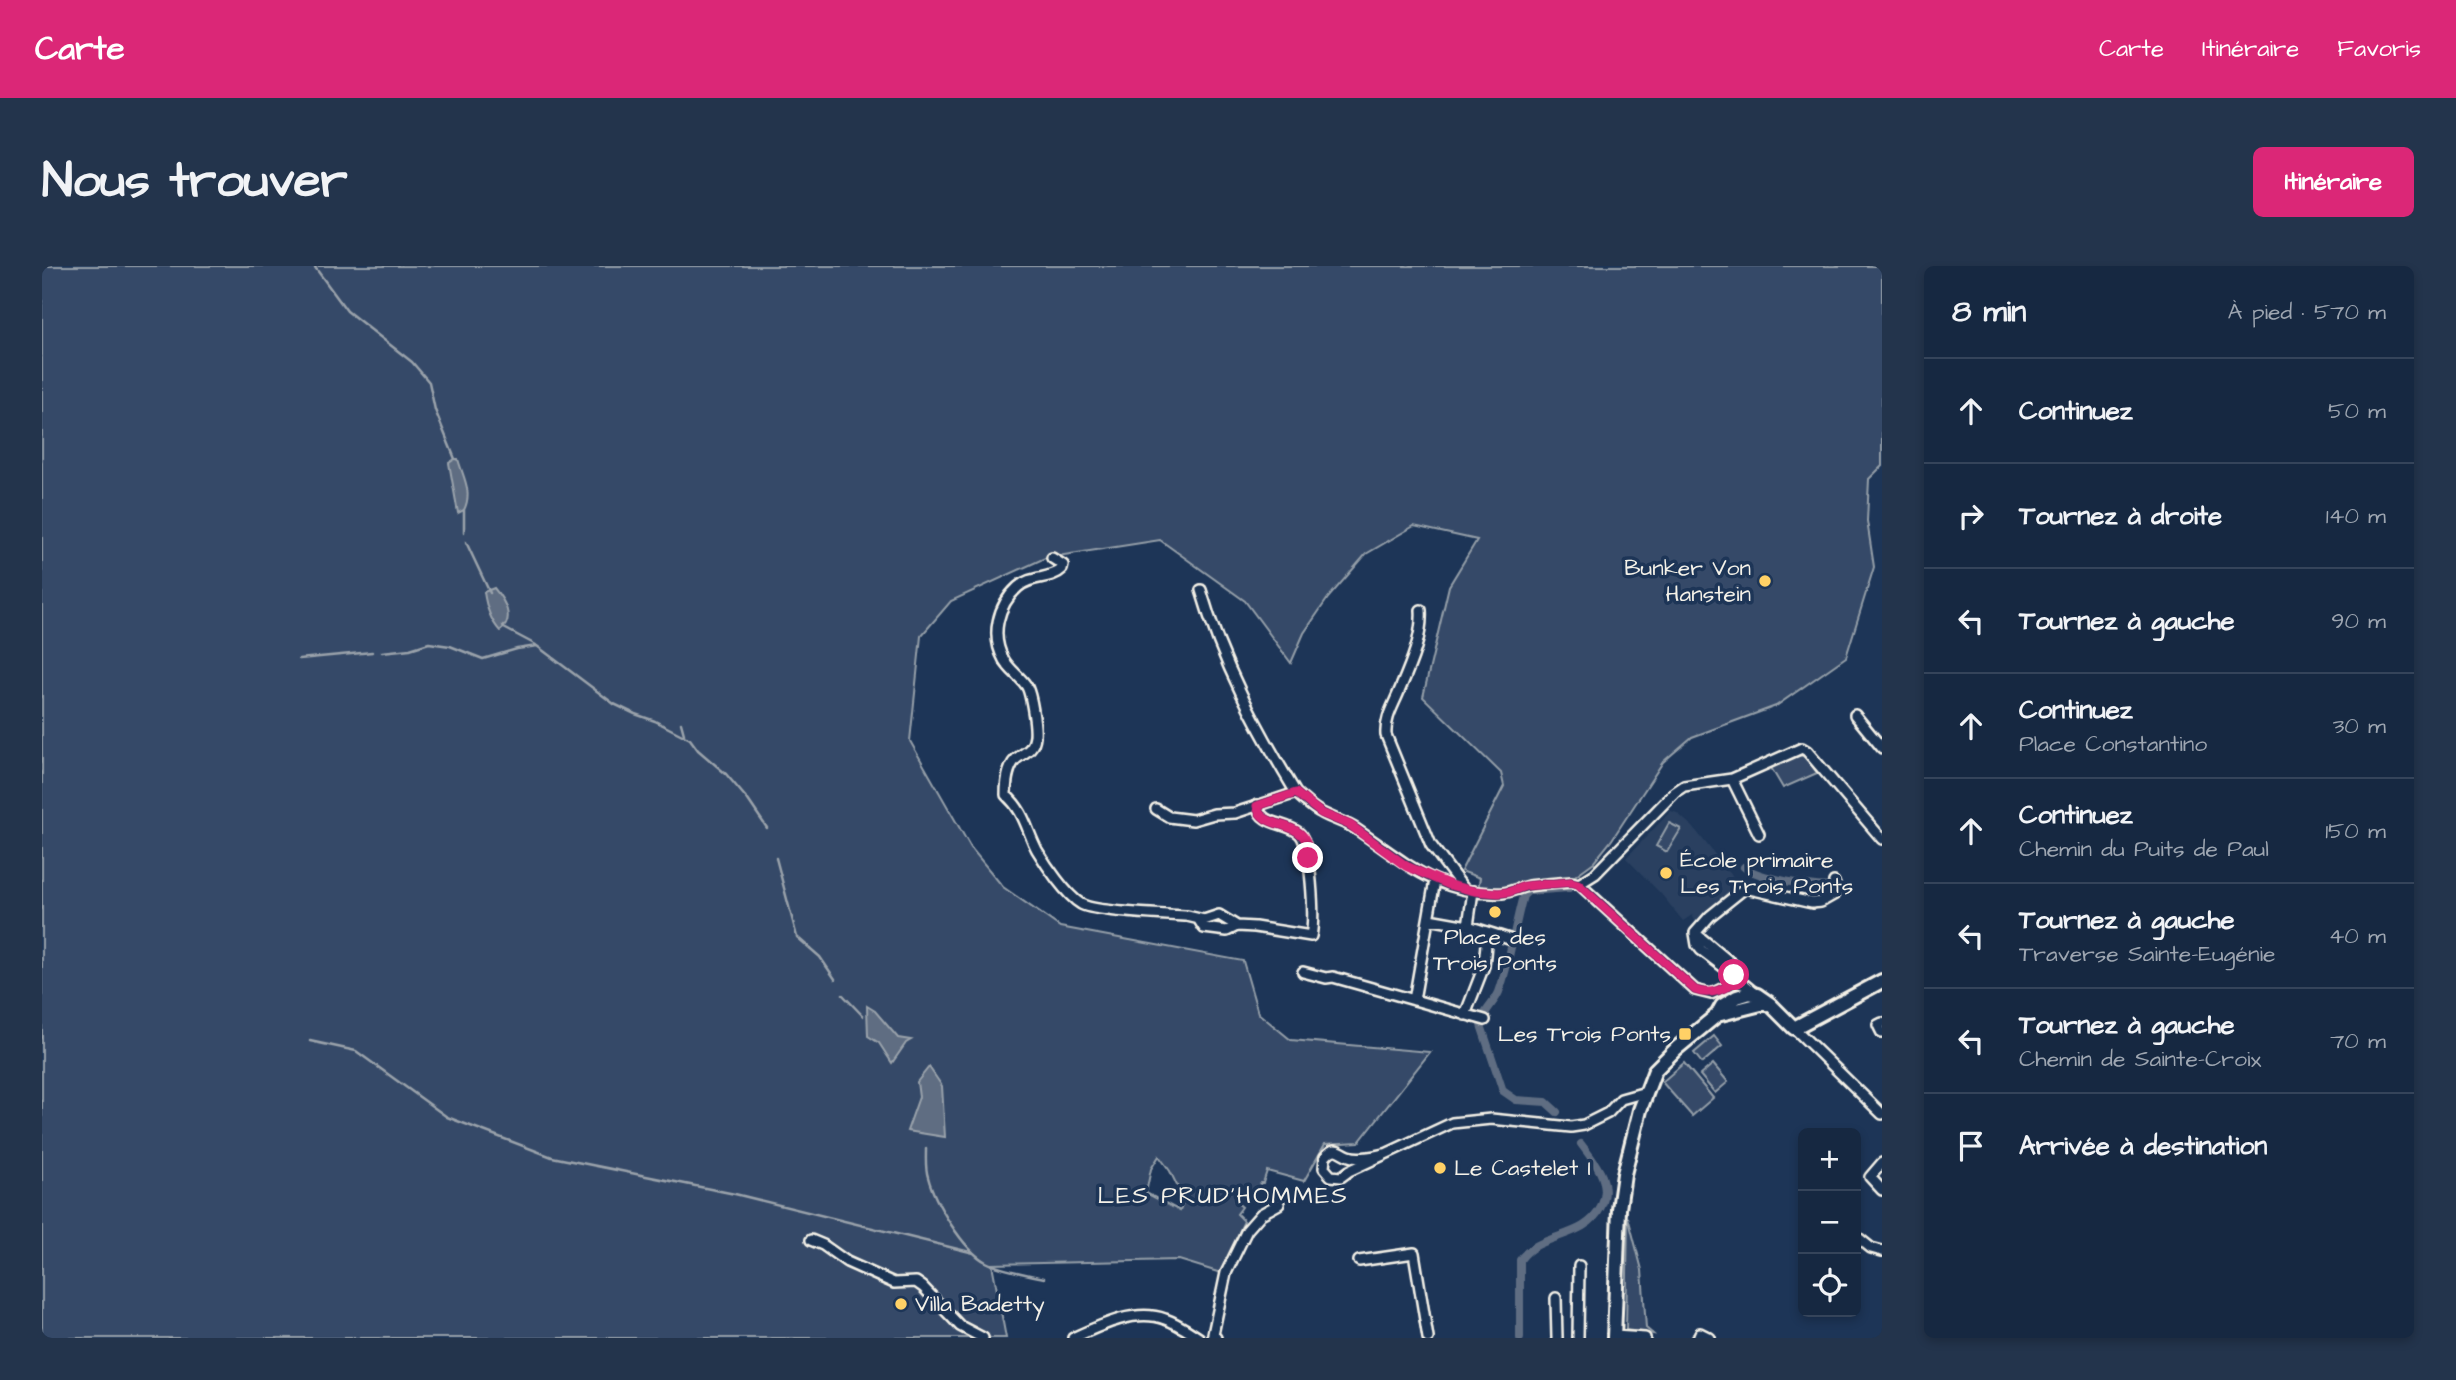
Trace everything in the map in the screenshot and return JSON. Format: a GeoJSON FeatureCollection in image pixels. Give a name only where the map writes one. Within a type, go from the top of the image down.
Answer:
{"type":"FeatureCollection","features":[{"type":"Feature","properties":{"kind":"street"},"geometry":{"type":"LineString","coordinates":[[1052,558],[1063,565],[1062,569],[1058,573],[1029,580],[1018,587],[998,617],[996,628],[1003,659],[1029,691],[1035,736],[1026,754],[1019,756],[1011,766],[1006,781],[1006,795],[1018,806],[1044,862],[1082,905],[1098,909],[1187,916],[1199,920],[1219,915],[1237,926],[1311,936],[1313,926],[1306,841],[1298,831],[1264,818],[1258,813],[1257,806]]}},
{"type":"Feature","properties":{"kind":"street"},"geometry":{"type":"LineString","coordinates":[[1201,590],[1213,628],[1245,703],[1296,793],[1321,813],[1350,825],[1406,866],[1436,880],[1469,890],[1509,892],[1525,886],[1571,882],[1578,884],[1695,990],[1711,994],[1737,980]]}},
{"type":"Feature","properties":{"kind":"street"},"geometry":{"type":"LineString","coordinates":[[1421,610],[1422,624],[1418,639],[1404,680],[1385,720],[1386,735],[1431,845],[1469,890],[1468,926]]}},
{"type":"Feature","properties":{"kind":"street"},"geometry":{"type":"LineString","coordinates":[[1855,715],[1882,748]]}},
{"type":"Feature","properties":{"kind":"street"},"geometry":{"type":"LineString","coordinates":[[1578,884],[1595,874],[1684,786],[1732,779],[1802,748],[1882,839]]}},
{"type":"Feature","properties":{"kind":"street"},"geometry":{"type":"LineString","coordinates":[[1732,779],[1759,834]]}},
{"type":"Feature","properties":{"kind":"street"},"geometry":{"type":"LineString","coordinates":[[1156,809],[1169,817],[1194,820],[1214,814],[1235,813],[1296,793]]}},
{"type":"Feature","properties":{"kind":"street"},"geometry":{"type":"LineString","coordinates":[[1414,1000],[1436,880]]}},
{"type":"Feature","properties":{"kind":"street"},"geometry":{"type":"LineString","coordinates":[[1834,882],[1835,894],[1821,902],[1812,903],[1745,888],[1695,933],[1701,950],[1770,1004],[1882,1114]]}},
{"type":"Feature","properties":{"kind":"street"},"geometry":{"type":"LineString","coordinates":[[1429,919],[1468,926],[1508,939]]}},
{"type":"Feature","properties":{"kind":"street"},"geometry":{"type":"LineString","coordinates":[[1199,920],[1203,928],[1227,931],[1237,926]]}},
{"type":"Feature","properties":{"kind":"street"},"geometry":{"type":"LineString","coordinates":[[1465,1014],[1483,966],[1487,933]]}},
{"type":"Feature","properties":{"kind":"street"},"geometry":{"type":"LineString","coordinates":[[1303,972],[1326,978],[1333,977],[1482,1019]]}},
{"type":"Feature","properties":{"kind":"street"},"geometry":{"type":"LineString","coordinates":[[1794,1028],[1882,981]]}},
{"type":"Feature","properties":{"kind":"street"},"geometry":{"type":"LineString","coordinates":[[1645,1338],[1618,1337],[1622,1280],[1619,1262],[1619,1209],[1624,1174],[1644,1098],[1655,1070],[1717,1014],[1722,1006],[1737,997],[1750,993],[1757,995]]}},
{"type":"Feature","properties":{"kind":"street"},"geometry":{"type":"LineString","coordinates":[[1717,1014],[1770,1004]]}},
{"type":"Feature","properties":{"kind":"street"},"geometry":{"type":"LineString","coordinates":[[1882,1023],[1878,1025],[1882,1033]]}},
{"type":"Feature","properties":{"kind":"street"},"geometry":{"type":"LineString","coordinates":[[1349,1171],[1349,1156],[1342,1150],[1328,1153],[1323,1162],[1324,1168],[1331,1176],[1341,1177],[1445,1125],[1491,1119],[1561,1127],[1584,1125],[1608,1113],[1621,1099],[1644,1098]]}},
{"type":"Feature","properties":{"kind":"street"},"geometry":{"type":"LineString","coordinates":[[1349,1156],[1384,1154]]}},
{"type":"Feature","properties":{"kind":"street"},"geometry":{"type":"LineString","coordinates":[[1882,1163],[1870,1177],[1882,1190]]}},
{"type":"Feature","properties":{"kind":"street"},"geometry":{"type":"LineString","coordinates":[[1216,1338],[1213,1334],[1227,1269],[1253,1222],[1279,1204]]}},
{"type":"Feature","properties":{"kind":"street"},"geometry":{"type":"LineString","coordinates":[[811,1240],[823,1244],[847,1262],[894,1283],[916,1282],[960,1326],[982,1338]]}},
{"type":"Feature","properties":{"kind":"street"},"geometry":{"type":"LineString","coordinates":[[1861,1240],[1871,1248],[1882,1251]]}},
{"type":"Feature","properties":{"kind":"street"},"geometry":{"type":"LineString","coordinates":[[1359,1261],[1414,1253],[1428,1338]]}},
{"type":"Feature","properties":{"kind":"street"},"geometry":{"type":"LineString","coordinates":[[1578,1338],[1579,1266]]}},
{"type":"Feature","properties":{"kind":"street"},"geometry":{"type":"LineString","coordinates":[[1556,1298],[1557,1338]]}},
{"type":"Feature","properties":{"kind":"street"},"geometry":{"type":"LineString","coordinates":[[1073,1338],[1113,1321],[1139,1317],[1163,1318],[1199,1338]]}},
{"type":"Feature","properties":{"kind":"street"},"geometry":{"type":"LineString","coordinates":[[1698,1338],[1700,1333],[1710,1338]]}},
{"type":"Feature","properties":{"kind":"shaded area"},"geometry":{"type":"Polygon","coordinates":[[[42,266],[1882,266],[1882,466],[1869,479],[1867,521],[1874,567],[1846,657],[1776,706],[1692,737],[1663,762],[1594,862],[1572,878],[1490,890],[1478,889],[1480,878],[1461,871],[1504,786],[1501,773],[1423,697],[1449,586],[1477,540],[1414,526],[1366,554],[1328,598],[1304,633],[1291,663],[1245,601],[1160,540],[1045,558],[951,601],[921,636],[910,741],[971,848],[1003,887],[1060,927],[1243,961],[1258,1013],[1291,1040],[1430,1052],[1359,1142],[1325,1144],[1304,1181],[1267,1171],[1263,1183],[1251,1199],[1243,1192],[1235,1201],[1242,1207],[1237,1214],[1244,1221],[1239,1240],[1221,1273],[1179,1260],[992,1264],[1006,1338],[42,1338],[42,266]],[[1159,1156],[1151,1169],[1146,1193],[1180,1211],[1184,1200],[1170,1171],[1159,1156]]]}},
{"type":"Feature","properties":{"kind":"shaded area"},"geometry":{"type":"Polygon","coordinates":[[[458,459],[468,497],[464,510],[458,513],[449,463],[458,459]]]}},
{"type":"Feature","properties":{"kind":"shaded area"},"geometry":{"type":"Polygon","coordinates":[[[494,588],[505,604],[508,615],[505,626],[500,631],[489,613],[484,592],[494,588]]]}},
{"type":"Feature","properties":{"kind":"shaded area"},"geometry":{"type":"Polygon","coordinates":[[[1799,755],[1806,757],[1817,773],[1783,788],[1770,766],[1799,755]]]}},
{"type":"Feature","properties":{"kind":"shaded area","name":"École primaire Les Trois Ponts"},"geometry":{"type":"Polygon","coordinates":[[[1671,811],[1693,827],[1741,887],[1702,919],[1699,917],[1696,923],[1692,915],[1683,921],[1626,858],[1671,811]]]}},
{"type":"Feature","properties":{"kind":"shaded area"},"geometry":{"type":"Polygon","coordinates":[[[1669,823],[1681,829],[1667,852],[1656,846],[1669,823]]]}},
{"type":"Feature","properties":{"kind":"shaded area"},"geometry":{"type":"Polygon","coordinates":[[[867,1006],[875,1011],[898,1038],[911,1040],[892,1063],[879,1043],[868,1036],[867,1006]]]}},
{"type":"Feature","properties":{"kind":"shaded area"},"geometry":{"type":"Polygon","coordinates":[[[1714,1036],[1722,1046],[1702,1063],[1694,1053],[1714,1036]]]}},
{"type":"Feature","properties":{"kind":"shaded area"},"geometry":{"type":"Polygon","coordinates":[[[1684,1063],[1713,1098],[1692,1116],[1662,1082],[1684,1063]]]}},
{"type":"Feature","properties":{"kind":"shaded area"},"geometry":{"type":"Polygon","coordinates":[[[1713,1064],[1728,1082],[1715,1093],[1700,1075],[1713,1064]]]}},
{"type":"Feature","properties":{"kind":"shaded area"},"geometry":{"type":"Polygon","coordinates":[[[929,1067],[942,1086],[945,1137],[907,1131],[919,1097],[917,1082],[929,1067]]]}},
{"type":"Feature","properties":{"kind":"shaded area"},"geometry":{"type":"Polygon","coordinates":[[[1628,1217],[1642,1270],[1646,1328],[1653,1334],[1626,1330],[1628,1217]]]}},
{"type":"Feature","properties":{"kind":"waterway"},"geometry":{"type":"LineString","coordinates":[[314,266],[347,311],[412,362],[429,382],[435,410],[455,459]]}},
{"type":"Feature","properties":{"kind":"waterway"},"geometry":{"type":"LineString","coordinates":[[464,510],[464,532]]}},
{"type":"Feature","properties":{"kind":"waterway"},"geometry":{"type":"LineString","coordinates":[[466,542],[490,593]]}},
{"type":"Feature","properties":{"kind":"waterway"},"geometry":{"type":"LineString","coordinates":[[503,625],[536,645]]}},
{"type":"Feature","properties":{"kind":"waterway"},"geometry":{"type":"LineString","coordinates":[[382,652],[410,649],[429,643],[450,646],[483,659],[537,646],[614,704],[690,739],[698,750],[726,774],[767,828]]}},
{"type":"Feature","properties":{"kind":"waterway"},"geometry":{"type":"LineString","coordinates":[[299,659],[372,652]]}},
{"type":"Feature","properties":{"kind":"waterway"},"geometry":{"type":"LineString","coordinates":[[681,723],[684,734]]}},
{"type":"Feature","properties":{"kind":"waterway"},"geometry":{"type":"LineString","coordinates":[[776,858],[797,937],[820,957],[835,979]]}},
{"type":"Feature","properties":{"kind":"waterway"},"geometry":{"type":"LineString","coordinates":[[1744,867],[1761,875],[1787,881],[1833,886]]}},
{"type":"Feature","properties":{"kind":"waterway"},"geometry":{"type":"LineString","coordinates":[[1557,1112],[1546,1102],[1516,1100],[1503,1091],[1481,1025],[1503,980],[1523,896],[1528,891],[1569,888]]}},
{"type":"Feature","properties":{"kind":"waterway"},"geometry":{"type":"LineString","coordinates":[[843,995],[863,1016]]}},
{"type":"Feature","properties":{"kind":"waterway"},"geometry":{"type":"LineString","coordinates":[[310,1041],[356,1051],[447,1117],[552,1157],[735,1194],[974,1253]]}},
{"type":"Feature","properties":{"kind":"waterway"},"geometry":{"type":"LineString","coordinates":[[1520,1338],[1520,1260],[1538,1245],[1573,1231],[1594,1218],[1604,1198],[1601,1173],[1581,1144]]}},
{"type":"Feature","properties":{"kind":"waterway"},"geometry":{"type":"LineString","coordinates":[[926,1149],[926,1170],[931,1187],[951,1224],[968,1247],[993,1265],[1044,1278]]}},
{"type":"Feature","properties":{"kind":"place","name":"Bunker Von Hanstein"},"geometry":{"type":"Point","coordinates":[1765,581]}},
{"type":"Feature","properties":{"kind":"place","name":"École primaire Les Trois Ponts"},"geometry":{"type":"Point","coordinates":[1666,873]}},
{"type":"Feature","properties":{"kind":"place","name":"Place des Trois Ponts"},"geometry":{"type":"Point","coordinates":[1495,912]}},
{"type":"Feature","properties":{"kind":"place","name":"Les Trois Ponts"},"geometry":{"type":"Point","coordinates":[1685,1034]}},
{"type":"Feature","properties":{"kind":"place","name":"Le Castelet I"},"geometry":{"type":"Point","coordinates":[1440,1168]}},
{"type":"Feature","properties":{"kind":"place","name":"Villa Badetty"},"geometry":{"type":"Point","coordinates":[901,1304]}},
{"type":"Feature","properties":{"kind":"district","name":"LES PRUD'HOMMES"},"geometry":{"type":"Point","coordinates":[1223,1196]}},
{"type":"Feature","properties":{"kind":"route"},"geometry":{"type":"LineString","coordinates":[[1308,858],[1306,841],[1298,831],[1264,818],[1258,813],[1257,806],[1296,793],[1321,813],[1350,825],[1406,866],[1436,880],[1474,891],[1498,893],[1525,886],[1571,882],[1578,884],[1695,990],[1705,994],[1717,992],[1732,982],[1737,982],[1738,978],[1734,975]]}}]}
